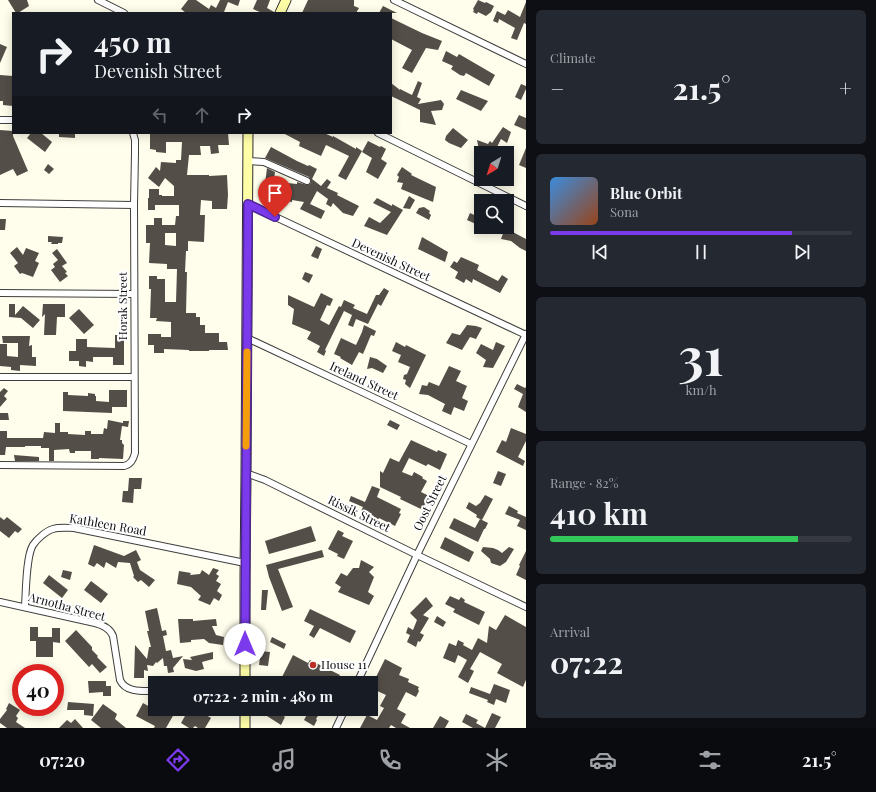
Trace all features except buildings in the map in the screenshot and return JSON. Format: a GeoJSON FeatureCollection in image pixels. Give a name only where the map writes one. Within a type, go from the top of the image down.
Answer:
{"type":"FeatureCollection","features":[{"type":"Feature","properties":{"kind":"street"},"geometry":{"type":"LineString","coordinates":[[98,0],[122,12]]}},
{"type":"Feature","properties":{"kind":"street"},"geometry":{"type":"LineString","coordinates":[[280,12],[286,0]]}},
{"type":"Feature","properties":{"kind":"street"},"geometry":{"type":"LineString","coordinates":[[394,0],[526,64]]}},
{"type":"Feature","properties":{"kind":"street"},"geometry":{"type":"LineString","coordinates":[[0,120],[12,120]]}},
{"type":"Feature","properties":{"kind":"street","name":"Horak Street"},"geometry":{"type":"LineString","coordinates":[[0,465],[124,466],[131,463],[133,460],[135,453],[134,205],[136,153],[133,134]]}},
{"type":"Feature","properties":{"kind":"street"},"geometry":{"type":"LineString","coordinates":[[245,676],[248,134]]}},
{"type":"Feature","properties":{"kind":"street"},"geometry":{"type":"LineString","coordinates":[[380,134],[526,206]]}},
{"type":"Feature","properties":{"kind":"street"},"geometry":{"type":"LineString","coordinates":[[248,161],[264,162],[307,181]]}},
{"type":"Feature","properties":{"kind":"street"},"geometry":{"type":"LineString","coordinates":[[0,204],[134,205]]}},
{"type":"Feature","properties":{"kind":"street","name":"Devenish Street"},"geometry":{"type":"LineString","coordinates":[[248,204],[526,334]]}},
{"type":"Feature","properties":{"kind":"street"},"geometry":{"type":"LineString","coordinates":[[0,292],[134,294]]}},
{"type":"Feature","properties":{"kind":"street","name":"Oost Street"},"geometry":{"type":"LineString","coordinates":[[360,676],[417,555],[526,334]]}},
{"type":"Feature","properties":{"kind":"street","name":"Ireland Street"},"geometry":{"type":"LineString","coordinates":[[247,338],[471,444]]}},
{"type":"Feature","properties":{"kind":"street"},"geometry":{"type":"LineString","coordinates":[[0,378],[134,377]]}},
{"type":"Feature","properties":{"kind":"street","name":"Rissik Street"},"geometry":{"type":"LineString","coordinates":[[246,472],[299,496],[526,607]]}},
{"type":"Feature","properties":{"kind":"street","name":"Kathleen Road"},"geometry":{"type":"LineString","coordinates":[[25,606],[28,559],[33,545],[45,533],[52,529],[61,527],[74,528],[245,563]]}},
{"type":"Feature","properties":{"kind":"street","name":"Arnotha Street"},"geometry":{"type":"LineString","coordinates":[[0,602],[25,606],[95,623],[109,629],[112,632],[121,683],[126,688],[132,690],[148,691]]}},
{"type":"Feature","properties":{"kind":"street"},"geometry":{"type":"LineString","coordinates":[[245,716],[245,728]]}},
{"type":"Feature","properties":{"kind":"street"},"geometry":{"type":"LineString","coordinates":[[336,728],[342,716]]}},
{"type":"Feature","properties":{"kind":"slow traffic"},"geometry":{"type":"LineString","coordinates":[[246,446],[247,352]]}},
{"type":"Feature","properties":{"kind":"place","name":"House 11"},"geometry":{"type":"Point","coordinates":[313,665]}},
{"type":"Feature","properties":{"kind":"route"},"geometry":{"type":"LineString","coordinates":[[245,644],[248,204],[275,217]]}}]}
